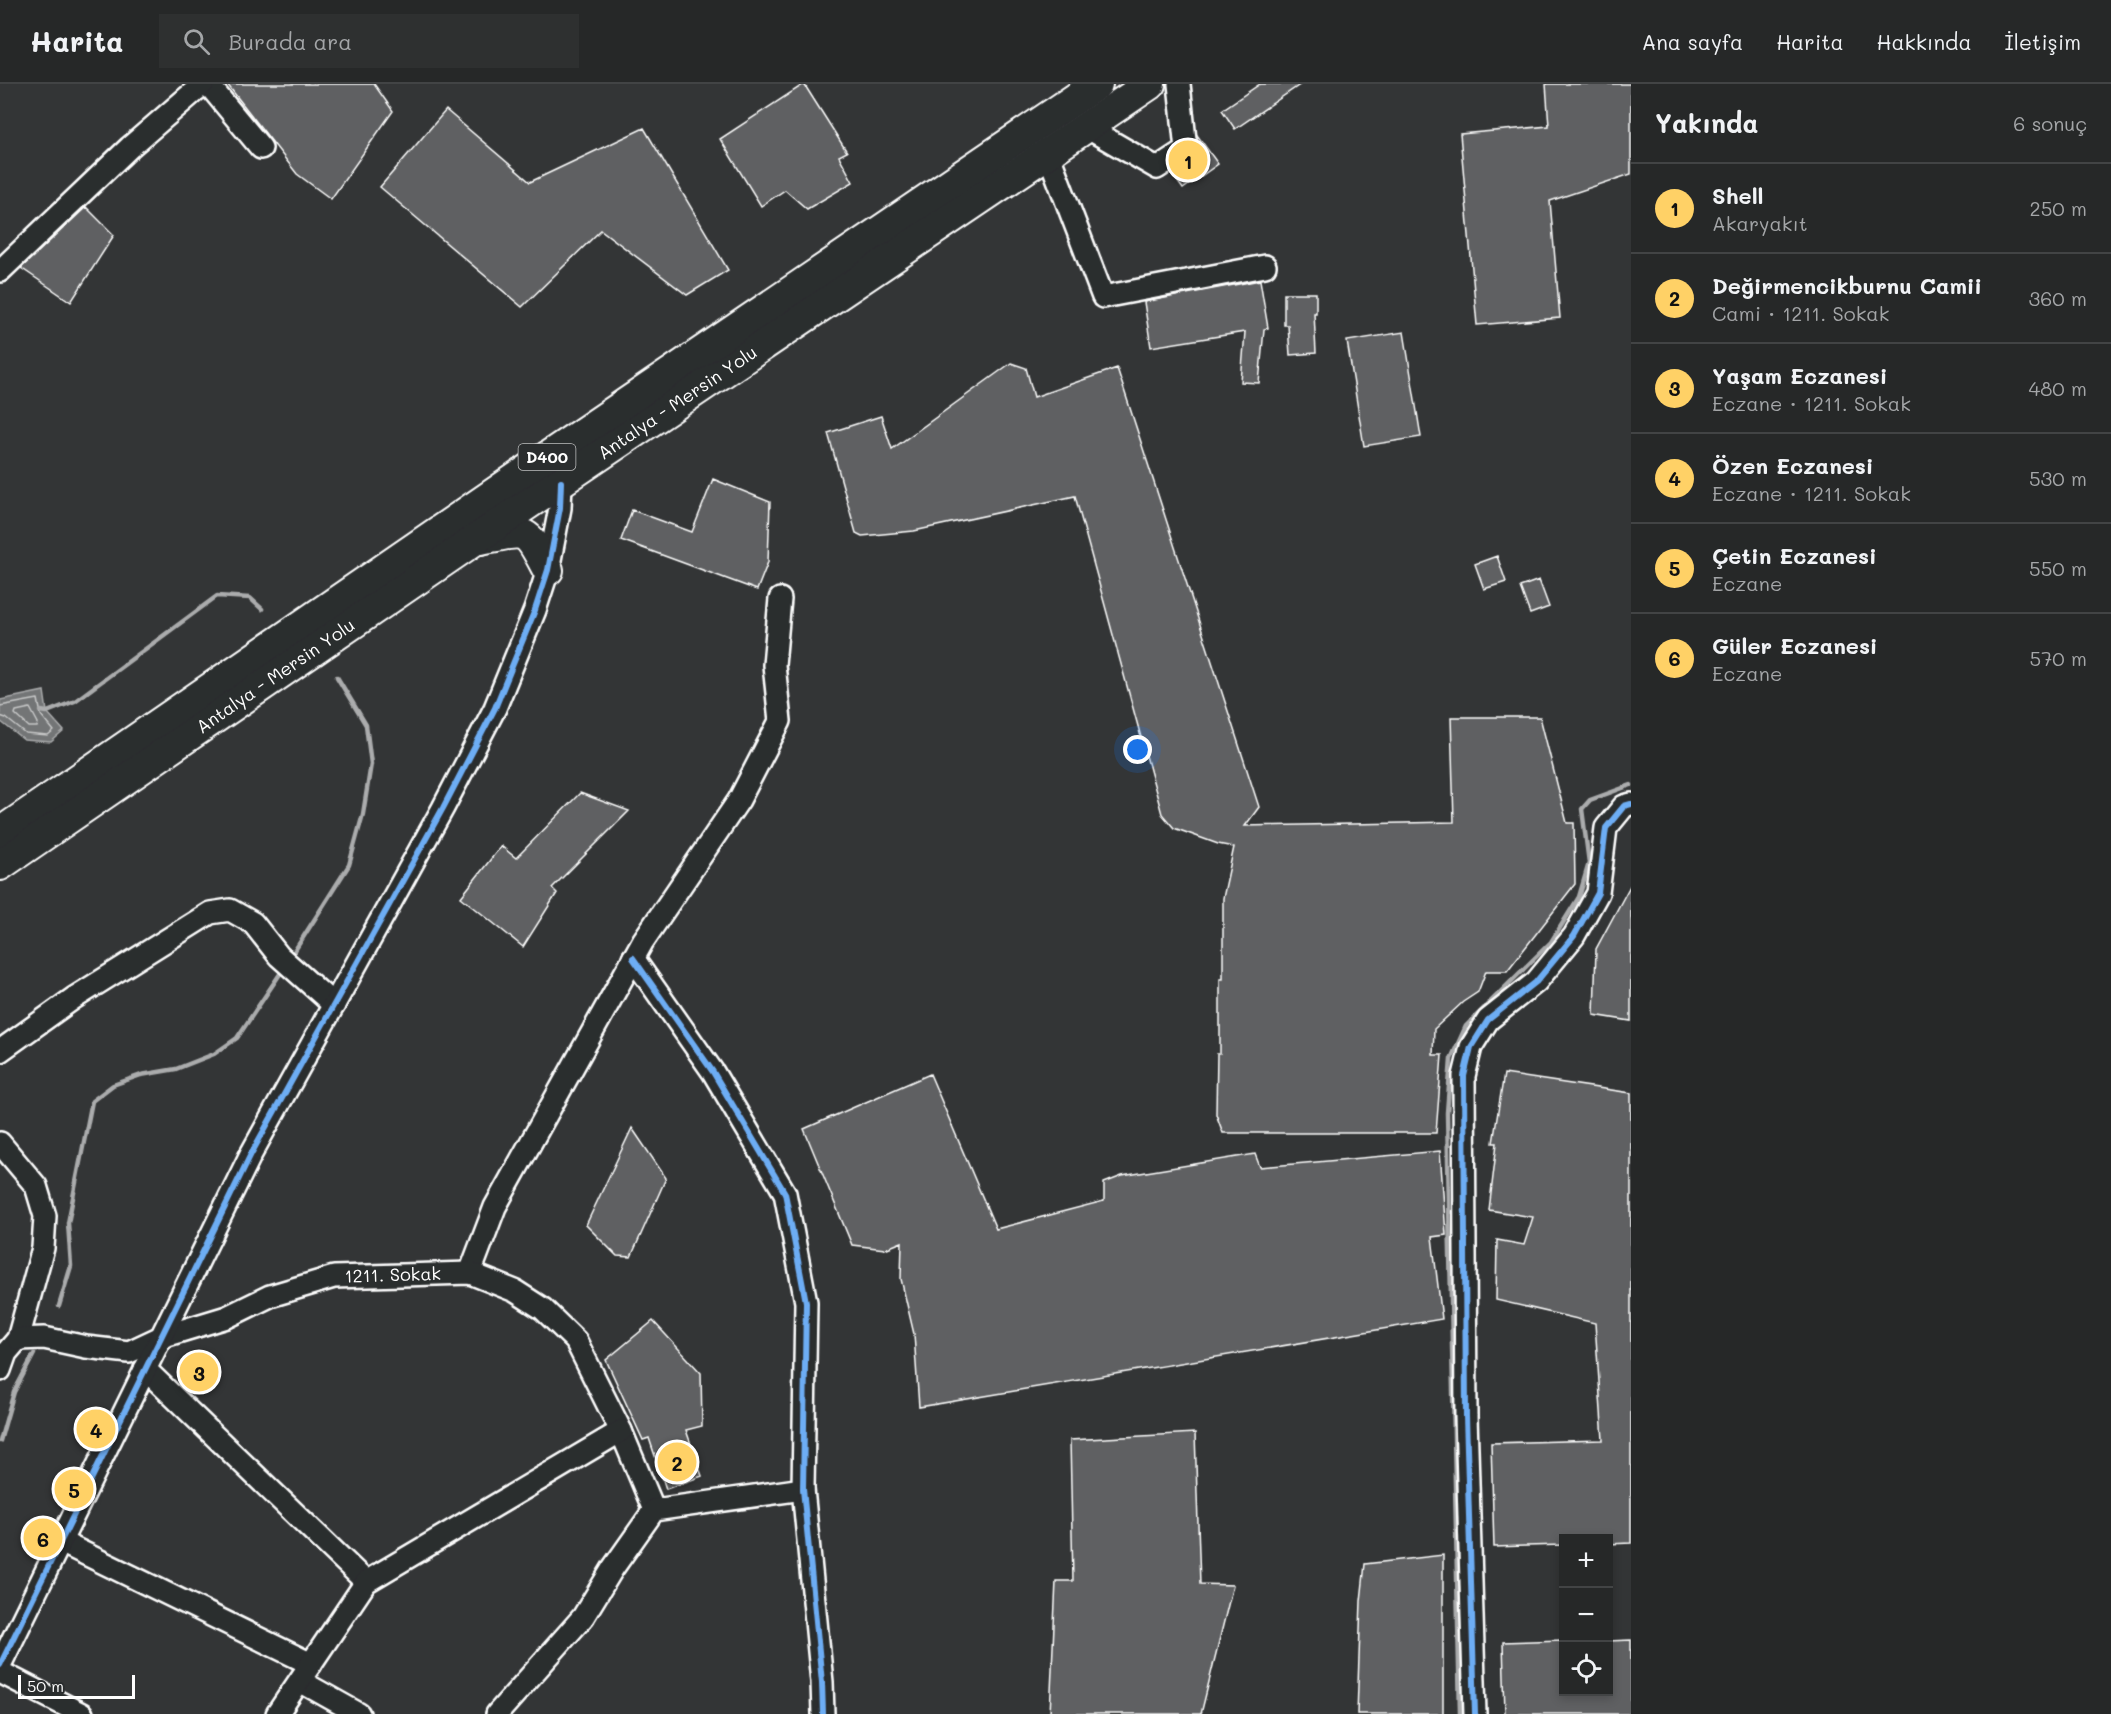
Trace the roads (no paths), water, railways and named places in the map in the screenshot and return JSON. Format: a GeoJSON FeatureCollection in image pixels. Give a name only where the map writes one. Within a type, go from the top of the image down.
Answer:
{"type":"FeatureCollection","features":[{"type":"Feature","properties":{"kind":"highway","name":"Antalya - Mersin Yolu"},"geometry":{"type":"LineString","coordinates":[[0,865],[473,541],[554,470],[1097,84]]}},
{"type":"Feature","properties":{"kind":"highway","name":"Antalya - Mersin Yolu"},"geometry":{"type":"LineString","coordinates":[[0,832],[554,470],[1048,153],[1150,84]]}},
{"type":"Feature","properties":{"kind":"highway"},"geometry":{"type":"LineString","coordinates":[[473,541],[516,532],[525,534],[531,539],[548,570]]}},
{"type":"Feature","properties":{"kind":"street"},"geometry":{"type":"LineString","coordinates":[[0,271],[130,147],[203,84]]}},
{"type":"Feature","properties":{"kind":"street"},"geometry":{"type":"LineString","coordinates":[[208,84],[261,148]]}},
{"type":"Feature","properties":{"kind":"street"},"geometry":{"type":"LineString","coordinates":[[1086,127],[1156,168],[1186,149],[1179,84]]}},
{"type":"Feature","properties":{"kind":"street"},"geometry":{"type":"LineString","coordinates":[[1048,153],[1103,297],[1265,266]]}},
{"type":"Feature","properties":{"kind":"street"},"geometry":{"type":"LineString","coordinates":[[0,1665],[251,1154],[443,808],[495,708],[535,610],[548,570],[560,508],[554,470]]}},
{"type":"Feature","properties":{"kind":"street"},"geometry":{"type":"LineString","coordinates":[[471,1273],[495,1208],[633,958],[740,800],[780,721],[774,665],[780,599]]}},
{"type":"Feature","properties":{"kind":"street"},"geometry":{"type":"LineString","coordinates":[[1474,1714],[1466,1416],[1464,1076],[1471,1047],[1488,1020],[1536,982],[1574,936],[1598,892],[1606,828],[1624,806],[1631,804]]}},
{"type":"Feature","properties":{"kind":"street"},"geometry":{"type":"LineString","coordinates":[[0,1051],[74,998],[210,914],[230,910],[253,923],[279,956],[334,1005]]}},
{"type":"Feature","properties":{"kind":"street"},"geometry":{"type":"LineString","coordinates":[[633,958],[713,1072],[785,1193],[806,1302],[803,1489],[822,1682],[823,1714]]}},
{"type":"Feature","properties":{"kind":"street"},"geometry":{"type":"LineString","coordinates":[[0,1143],[36,1186],[45,1216],[43,1248],[18,1339],[6,1353],[0,1370]]}},
{"type":"Feature","properties":{"kind":"street","name":"1211. Sokak"},"geometry":{"type":"LineString","coordinates":[[18,1339],[44,1338],[86,1347],[129,1352],[161,1337],[227,1317],[270,1296],[334,1277],[471,1273],[515,1291],[543,1309],[576,1341],[621,1431],[654,1509]]}},
{"type":"Feature","properties":{"kind":"street"},"geometry":{"type":"LineString","coordinates":[[145,1369],[366,1582]]}},
{"type":"Feature","properties":{"kind":"street"},"geometry":{"type":"LineString","coordinates":[[277,1714],[366,1582],[621,1431]]}},
{"type":"Feature","properties":{"kind":"street"},"geometry":{"type":"LineString","coordinates":[[497,1714],[583,1617],[613,1568],[654,1509],[803,1489]]}},
{"type":"Feature","properties":{"kind":"street"},"geometry":{"type":"LineString","coordinates":[[61,1542],[305,1672],[359,1714]]}},
{"type":"Feature","properties":{"kind":"street"},"geometry":{"type":"LineString","coordinates":[[0,1672],[82,1714]]}},
{"type":"Feature","properties":{"kind":"water"},"geometry":{"type":"Polygon","coordinates":[[[44,691],[47,712],[64,731],[51,742],[24,740],[0,721],[0,700],[44,691]]]}},
{"type":"Feature","properties":{"kind":"waterway"},"geometry":{"type":"LineString","coordinates":[[41,711],[47,712],[75,701],[217,596],[250,598],[262,609]]}},
{"type":"Feature","properties":{"kind":"waterway"},"geometry":{"type":"LineString","coordinates":[[290,958],[349,865],[363,814],[371,764],[366,725],[337,677]]}},
{"type":"Feature","properties":{"kind":"waterway"},"geometry":{"type":"LineString","coordinates":[[1460,1714],[1447,1113],[1451,1059],[1466,1026],[1551,942],[1579,897],[1589,863],[1582,809],[1590,800],[1631,785]]}},
{"type":"Feature","properties":{"kind":"waterway"},"geometry":{"type":"LineString","coordinates":[[59,1306],[71,1266],[68,1223],[92,1101],[113,1085],[141,1075],[176,1069],[214,1054],[237,1038],[284,968]]}},
{"type":"Feature","properties":{"kind":"waterway"},"geometry":{"type":"LineString","coordinates":[[0,1441],[14,1392],[34,1354]]}},
{"type":"Feature","properties":{"kind":"place","name":"Shell"},"geometry":{"type":"Point","coordinates":[1188,160]}},
{"type":"Feature","properties":{"kind":"place","name":"Yaşam Eczanesi"},"geometry":{"type":"Point","coordinates":[199,1372]}},
{"type":"Feature","properties":{"kind":"place","name":"Özen Eczanesi"},"geometry":{"type":"Point","coordinates":[96,1429]}},
{"type":"Feature","properties":{"kind":"place","name":"Değirmencikburnu Camii"},"geometry":{"type":"Point","coordinates":[677,1462]}},
{"type":"Feature","properties":{"kind":"place","name":"Çetin Eczanesi"},"geometry":{"type":"Point","coordinates":[74,1489]}},
{"type":"Feature","properties":{"kind":"place","name":"Güler Eczanesi"},"geometry":{"type":"Point","coordinates":[43,1538]}}]}
